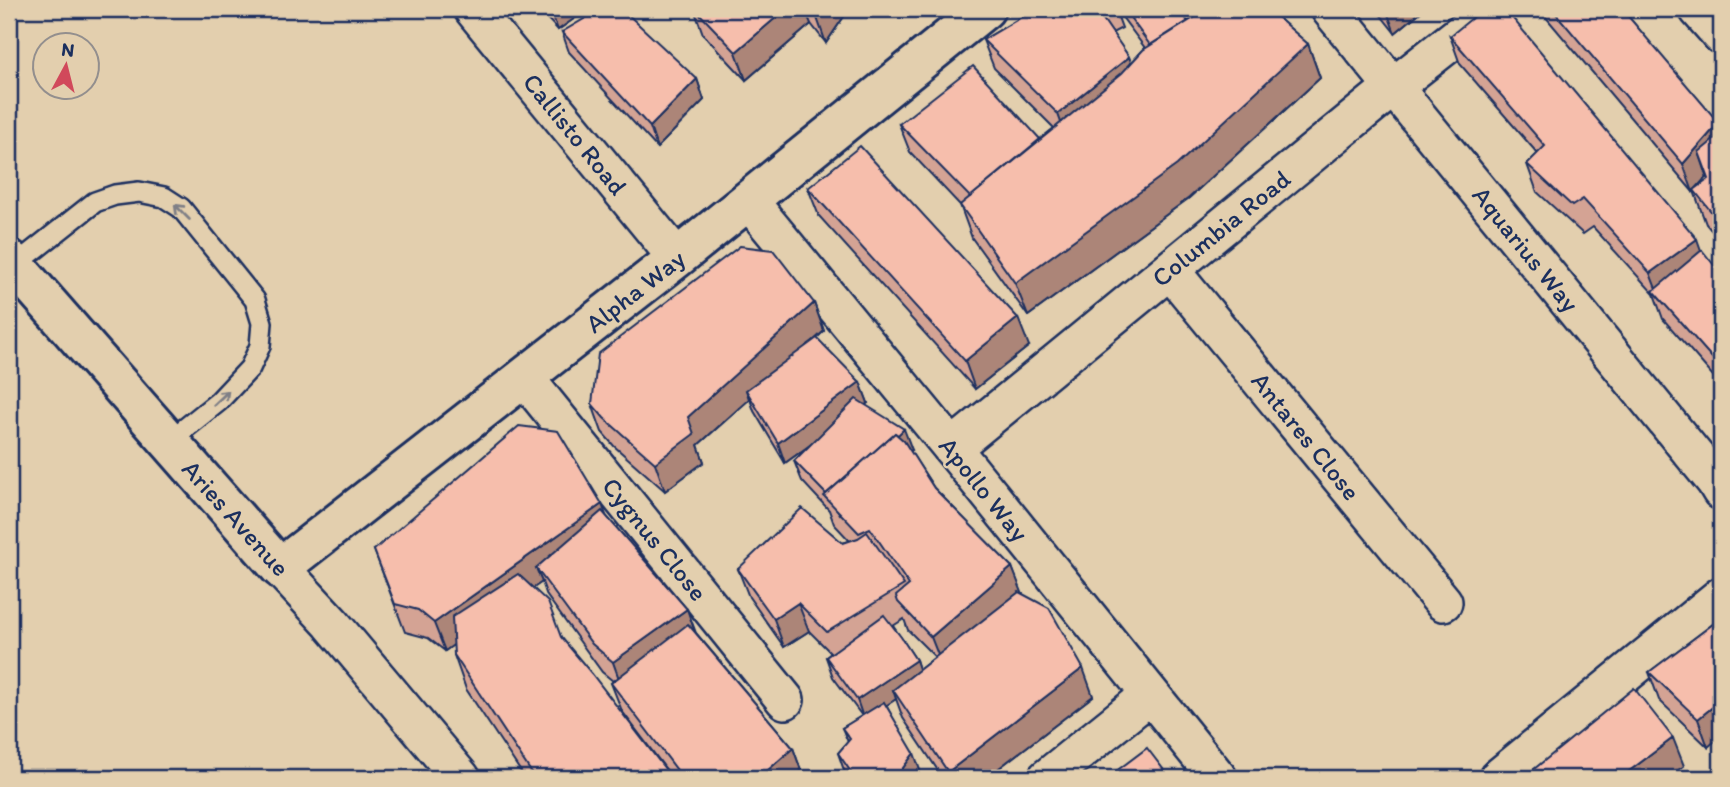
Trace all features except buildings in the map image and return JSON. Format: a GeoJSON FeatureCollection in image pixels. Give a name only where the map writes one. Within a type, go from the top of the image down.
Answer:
{"type":"FeatureCollection","features":[{"type":"Feature","properties":{"kind":"street","name":"Callisto Road"},"geometry":{"type":"LineString","coordinates":[[473,9],[677,258]]}},
{"type":"Feature","properties":{"kind":"street","name":"Alpha Way"},"geometry":{"type":"LineString","coordinates":[[280,568],[526,378],[985,9]]}},
{"type":"Feature","properties":{"kind":"street","name":"Aquarius Way"},"geometry":{"type":"LineString","coordinates":[[1330,9],[1721,491]]}},
{"type":"Feature","properties":{"kind":"street","name":"Columbia Road"},"geometry":{"type":"LineString","coordinates":[[952,448],[1492,9]]}},
{"type":"Feature","properties":{"kind":"street"},"geometry":{"type":"LineString","coordinates":[[1698,9],[1721,35]]}},
{"type":"Feature","properties":{"kind":"street","name":"Apollo Way"},"geometry":{"type":"LineString","coordinates":[[749,201],[1218,778]]}},
{"type":"Feature","properties":{"kind":"street","name":"Aries Avenue"},"geometry":{"type":"LineString","coordinates":[[11,266],[331,623],[461,778]]}},
{"type":"Feature","properties":{"kind":"street","name":"Antares Close"},"geometry":{"type":"LineString","coordinates":[[1170,270],[1443,602]]}},
{"type":"Feature","properties":{"kind":"street","name":"Cygnus Close"},"geometry":{"type":"LineString","coordinates":[[526,378],[785,700]]}},
{"type":"Feature","properties":{"kind":"street"},"geometry":{"type":"LineString","coordinates":[[1498,778],[1721,596]]}},
{"type":"Feature","properties":{"kind":"street"},"geometry":{"type":"LineString","coordinates":[[1047,778],[1150,695]]}},
{"type":"Feature","properties":{"kind":"lane"},"geometry":{"type":"LineString","coordinates":[[11,266],[94,202],[115,195],[139,192],[164,197],[181,208],[255,300],[262,323],[260,346],[250,368],[218,402],[168,442]]}}]}
